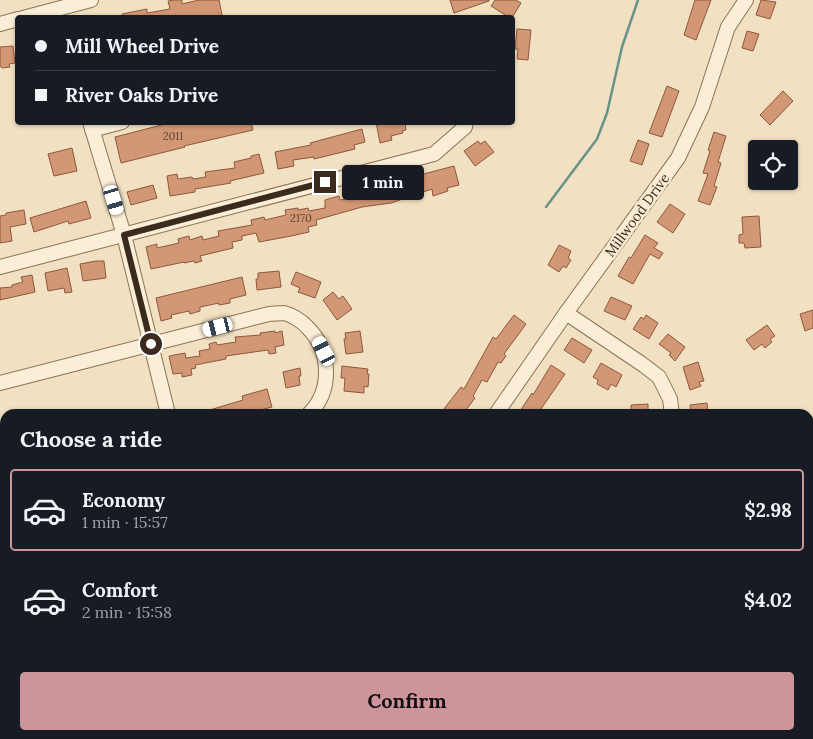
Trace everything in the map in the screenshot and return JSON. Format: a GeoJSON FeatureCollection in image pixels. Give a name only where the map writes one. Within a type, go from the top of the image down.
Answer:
{"type":"FeatureCollection","features":[{"type":"Feature","properties":{"kind":"street"},"geometry":{"type":"LineString","coordinates":[[35,15],[91,0]]}},
{"type":"Feature","properties":{"kind":"street","name":"Millwood Drive"},"geometry":{"type":"LineString","coordinates":[[499,409],[678,158],[702,107],[728,27],[746,0]]}},
{"type":"Feature","properties":{"kind":"street"},"geometry":{"type":"LineString","coordinates":[[0,24],[15,20]]}},
{"type":"Feature","properties":{"kind":"street"},"geometry":{"type":"LineString","coordinates":[[0,267],[434,154],[465,125]]}},
{"type":"Feature","properties":{"kind":"street"},"geometry":{"type":"LineString","coordinates":[[91,126],[124,235],[167,409]]}},
{"type":"Feature","properties":{"kind":"street"},"geometry":{"type":"LineString","coordinates":[[0,383],[268,314],[285,313],[302,322],[315,335],[324,351],[327,369],[323,390],[314,409]]}},
{"type":"Feature","properties":{"kind":"street"},"geometry":{"type":"LineString","coordinates":[[566,313],[659,377],[670,399],[671,409]]}},
{"type":"Feature","properties":{"kind":"building"},"geometry":{"type":"Polygon","coordinates":[[[182,0],[182,4],[199,0],[219,0],[222,15],[122,15],[147,9],[147,13],[170,9],[168,1],[182,0]]]}},
{"type":"Feature","properties":{"kind":"building"},"geometry":{"type":"Polygon","coordinates":[[[450,0],[489,0],[489,1],[454,13],[450,0]]]}},
{"type":"Feature","properties":{"kind":"building"},"geometry":{"type":"Polygon","coordinates":[[[495,0],[516,0],[521,3],[514,15],[505,15],[491,6],[495,0]]]}},
{"type":"Feature","properties":{"kind":"building"},"geometry":{"type":"Polygon","coordinates":[[[695,0],[711,0],[696,40],[684,35],[695,0]]]}},
{"type":"Feature","properties":{"kind":"building"},"geometry":{"type":"Polygon","coordinates":[[[761,0],[776,2],[770,19],[756,15],[761,0]]]}},
{"type":"Feature","properties":{"kind":"building"},"geometry":{"type":"Polygon","coordinates":[[[517,29],[531,30],[528,60],[517,59],[518,49],[515,49],[517,29]]]}},
{"type":"Feature","properties":{"kind":"building"},"geometry":{"type":"Polygon","coordinates":[[[747,31],[759,34],[753,51],[742,48],[747,31]]]}},
{"type":"Feature","properties":{"kind":"building"},"geometry":{"type":"Polygon","coordinates":[[[13,46],[15,63],[9,64],[10,67],[2,68],[0,66],[0,47],[13,46]]]}},
{"type":"Feature","properties":{"kind":"building"},"geometry":{"type":"Polygon","coordinates":[[[667,86],[679,91],[662,137],[649,133],[667,86]]]}},
{"type":"Feature","properties":{"kind":"building"},"geometry":{"type":"Polygon","coordinates":[[[783,91],[793,101],[770,125],[760,115],[783,91]]]}},
{"type":"Feature","properties":{"kind":"building"},"geometry":{"type":"Polygon","coordinates":[[[161,125],[252,125],[253,130],[121,163],[115,137],[161,125]]]}},
{"type":"Feature","properties":{"kind":"building"},"geometry":{"type":"Polygon","coordinates":[[[377,125],[405,125],[406,130],[402,131],[403,133],[391,136],[392,140],[380,143],[377,125]]]}},
{"type":"Feature","properties":{"kind":"building"},"geometry":{"type":"Polygon","coordinates":[[[362,129],[365,142],[354,145],[355,149],[314,159],[314,157],[293,160],[294,166],[278,169],[275,152],[311,145],[310,143],[362,129]]]}},
{"type":"Feature","properties":{"kind":"building"},"geometry":{"type":"Polygon","coordinates":[[[714,132],[726,136],[718,162],[721,163],[714,186],[717,187],[710,205],[698,201],[708,174],[703,173],[714,132]]]}},
{"type":"Feature","properties":{"kind":"building"},"geometry":{"type":"Polygon","coordinates":[[[638,140],[649,144],[642,165],[630,161],[638,140]]]}},
{"type":"Feature","properties":{"kind":"building"},"geometry":{"type":"Polygon","coordinates":[[[478,141],[480,144],[485,141],[494,152],[475,166],[464,151],[478,141]]]}},
{"type":"Feature","properties":{"kind":"building"},"geometry":{"type":"Polygon","coordinates":[[[72,148],[77,171],[54,176],[48,154],[72,148]]]}},
{"type":"Feature","properties":{"kind":"building"},"geometry":{"type":"Polygon","coordinates":[[[259,154],[264,173],[230,181],[231,183],[195,189],[195,192],[170,196],[167,176],[177,174],[178,179],[206,177],[205,172],[235,168],[234,162],[259,154]]]}},
{"type":"Feature","properties":{"kind":"building"},"geometry":{"type":"Polygon","coordinates":[[[454,166],[459,185],[447,188],[448,191],[433,196],[432,189],[391,203],[362,207],[316,220],[317,225],[308,227],[309,232],[291,236],[259,242],[256,233],[242,236],[242,240],[232,242],[233,248],[200,256],[202,261],[195,263],[194,261],[184,262],[151,269],[146,247],[157,244],[157,248],[179,243],[178,239],[189,236],[190,240],[202,236],[203,240],[219,236],[218,231],[252,225],[251,220],[264,217],[265,220],[286,215],[285,210],[308,208],[309,211],[325,208],[325,200],[339,196],[340,200],[367,195],[366,190],[392,185],[392,183],[454,166]]]}},
{"type":"Feature","properties":{"kind":"building"},"geometry":{"type":"Polygon","coordinates":[[[153,185],[157,198],[131,205],[127,192],[153,185]]]}},
{"type":"Feature","properties":{"kind":"building"},"geometry":{"type":"Polygon","coordinates":[[[86,201],[91,218],[69,224],[68,221],[34,232],[30,218],[86,201]]]}},
{"type":"Feature","properties":{"kind":"building"},"geometry":{"type":"Polygon","coordinates":[[[670,204],[685,214],[673,233],[657,222],[670,204]]]}},
{"type":"Feature","properties":{"kind":"building"},"geometry":{"type":"Polygon","coordinates":[[[24,210],[26,224],[10,227],[12,241],[0,243],[0,216],[24,210]]]}},
{"type":"Feature","properties":{"kind":"building"},"geometry":{"type":"Polygon","coordinates":[[[759,216],[761,247],[745,248],[744,243],[739,243],[739,235],[743,234],[742,217],[759,216]]]}},
{"type":"Feature","properties":{"kind":"building"},"geometry":{"type":"Polygon","coordinates":[[[645,235],[658,243],[654,248],[663,253],[659,259],[650,254],[633,284],[618,276],[645,235]]]}},
{"type":"Feature","properties":{"kind":"building"},"geometry":{"type":"Polygon","coordinates":[[[559,245],[571,251],[568,258],[571,260],[566,268],[563,266],[559,272],[548,265],[559,245]]]}},
{"type":"Feature","properties":{"kind":"building"},"geometry":{"type":"Polygon","coordinates":[[[104,261],[106,278],[83,281],[80,264],[104,261]]]}},
{"type":"Feature","properties":{"kind":"building"},"geometry":{"type":"Polygon","coordinates":[[[67,268],[72,292],[65,293],[64,288],[48,291],[45,273],[67,268]]]}},
{"type":"Feature","properties":{"kind":"building"},"geometry":{"type":"Polygon","coordinates":[[[279,271],[281,287],[257,290],[256,279],[258,279],[258,273],[279,271]]]}},
{"type":"Feature","properties":{"kind":"building"},"geometry":{"type":"Polygon","coordinates":[[[296,272],[321,282],[315,298],[298,292],[300,288],[291,284],[296,272]]]}},
{"type":"Feature","properties":{"kind":"building"},"geometry":{"type":"Polygon","coordinates":[[[32,275],[35,292],[0,300],[0,288],[12,287],[12,285],[23,282],[21,277],[32,275]]]}},
{"type":"Feature","properties":{"kind":"building"},"geometry":{"type":"Polygon","coordinates":[[[242,277],[246,295],[230,299],[230,303],[200,307],[200,311],[190,314],[189,311],[171,315],[172,318],[161,321],[156,298],[242,277]]]}},
{"type":"Feature","properties":{"kind":"building"},"geometry":{"type":"Polygon","coordinates":[[[333,292],[339,299],[343,296],[352,309],[337,320],[323,300],[333,292]]]}},
{"type":"Feature","properties":{"kind":"building"},"geometry":{"type":"Polygon","coordinates":[[[611,297],[632,306],[625,320],[604,311],[611,297]]]}},
{"type":"Feature","properties":{"kind":"building"},"geometry":{"type":"Polygon","coordinates":[[[813,310],[813,328],[805,331],[800,314],[813,310]]]}},
{"type":"Feature","properties":{"kind":"building"},"geometry":{"type":"Polygon","coordinates":[[[514,315],[526,324],[504,354],[506,356],[501,363],[498,362],[487,382],[482,380],[473,396],[475,398],[467,409],[444,409],[461,387],[464,389],[493,337],[496,339],[514,315]]]}},
{"type":"Feature","properties":{"kind":"building"},"geometry":{"type":"Polygon","coordinates":[[[646,315],[658,323],[649,339],[633,329],[641,317],[644,319],[646,315]]]}},
{"type":"Feature","properties":{"kind":"building"},"geometry":{"type":"Polygon","coordinates":[[[767,325],[775,336],[770,339],[772,342],[765,348],[762,344],[754,350],[746,340],[767,325]]]}},
{"type":"Feature","properties":{"kind":"building"},"geometry":{"type":"Polygon","coordinates":[[[275,331],[275,333],[282,331],[284,345],[275,347],[276,353],[269,354],[268,350],[226,356],[226,359],[195,365],[196,368],[191,369],[192,375],[182,377],[182,373],[173,374],[169,356],[185,353],[186,358],[200,356],[199,351],[210,349],[209,344],[216,342],[217,345],[236,342],[235,337],[261,335],[260,333],[275,331]]]}},
{"type":"Feature","properties":{"kind":"building"},"geometry":{"type":"Polygon","coordinates":[[[360,331],[363,352],[346,354],[345,333],[360,331]]]}},
{"type":"Feature","properties":{"kind":"building"},"geometry":{"type":"Polygon","coordinates":[[[668,334],[685,347],[675,361],[669,355],[671,353],[659,344],[668,334]]]}},
{"type":"Feature","properties":{"kind":"building"},"geometry":{"type":"Polygon","coordinates":[[[572,338],[592,350],[584,363],[564,350],[572,338]]]}},
{"type":"Feature","properties":{"kind":"building"},"geometry":{"type":"Polygon","coordinates":[[[698,362],[704,381],[699,382],[701,386],[690,390],[683,367],[698,362]]]}},
{"type":"Feature","properties":{"kind":"building"},"geometry":{"type":"Polygon","coordinates":[[[601,363],[622,375],[616,387],[611,384],[608,390],[597,384],[598,380],[593,377],[601,363]]]}},
{"type":"Feature","properties":{"kind":"building"},"geometry":{"type":"Polygon","coordinates":[[[551,365],[565,374],[541,409],[521,409],[532,393],[533,395],[551,365]]]}},
{"type":"Feature","properties":{"kind":"building"},"geometry":{"type":"Polygon","coordinates":[[[342,366],[368,369],[368,387],[364,386],[364,393],[344,391],[345,378],[341,378],[342,366]]]}},
{"type":"Feature","properties":{"kind":"building"},"geometry":{"type":"Polygon","coordinates":[[[300,368],[300,385],[286,388],[283,372],[300,368]]]}},
{"type":"Feature","properties":{"kind":"building"},"geometry":{"type":"Polygon","coordinates":[[[267,389],[272,407],[264,409],[213,409],[243,400],[242,396],[267,389]]]}},
{"type":"Feature","properties":{"kind":"building"},"geometry":{"type":"Polygon","coordinates":[[[707,403],[708,409],[690,409],[690,405],[707,403]]]}},
{"type":"Feature","properties":{"kind":"building"},"geometry":{"type":"Polygon","coordinates":[[[648,404],[648,409],[631,409],[631,405],[648,404]]]}},
{"type":"Feature","properties":{"kind":"waterway"},"geometry":{"type":"LineString","coordinates":[[546,207],[597,139],[607,113],[622,47],[638,0]]}},
{"type":"Feature","properties":{"kind":"route"},"geometry":{"type":"LineString","coordinates":[[151,344],[124,235],[325,182]]}}]}
